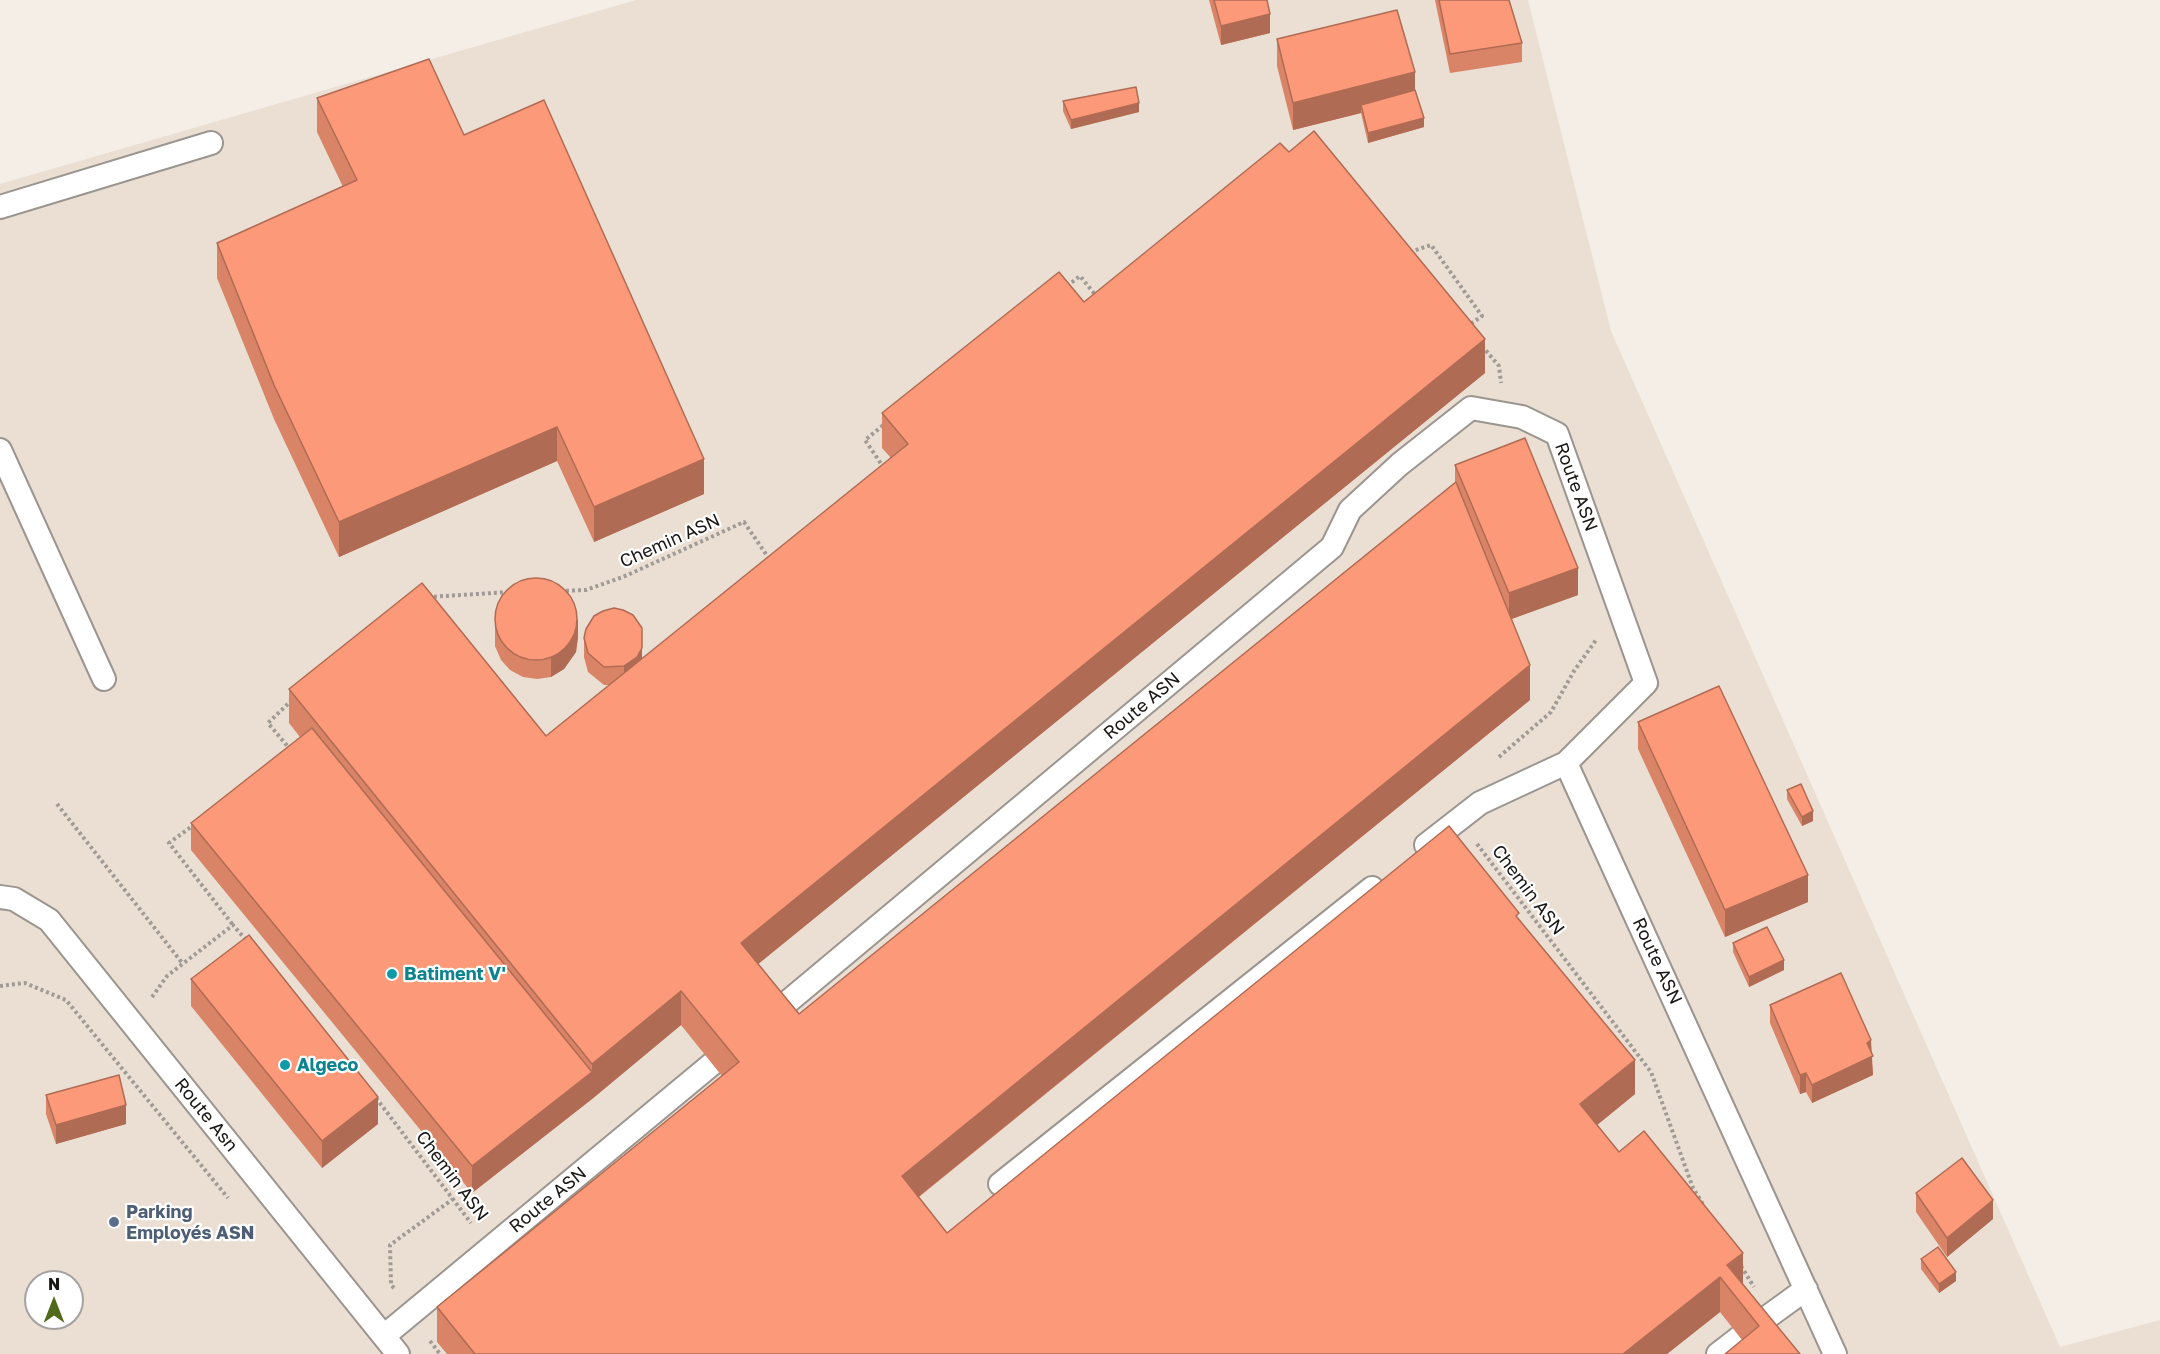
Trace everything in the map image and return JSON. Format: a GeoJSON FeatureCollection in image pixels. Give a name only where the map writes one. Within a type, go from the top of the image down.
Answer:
{"type":"FeatureCollection","features":[{"type":"Feature","properties":{"kind":"lane"},"geometry":{"type":"LineString","coordinates":[[0,207],[211,143]]}},
{"type":"Feature","properties":{"kind":"lane","name":"Route ASN"},"geometry":{"type":"LineString","coordinates":[[772,1015],[1332,547],[1350,510],[1400,464],[1471,408],[1522,417],[1557,434],[1646,683],[1566,763],[1806,1289]]}},
{"type":"Feature","properties":{"kind":"lane"},"geometry":{"type":"LineString","coordinates":[[0,450],[104,679]]}},
{"type":"Feature","properties":{"kind":"lane"},"geometry":{"type":"LineString","coordinates":[[1406,861],[1480,803],[1566,763]]}},
{"type":"Feature","properties":{"kind":"lane"},"geometry":{"type":"LineString","coordinates":[[1000,1184],[1388,876]]}},
{"type":"Feature","properties":{"kind":"lane","name":"Route Asn"},"geometry":{"type":"LineString","coordinates":[[0,897],[14,899],[49,920],[398,1354]]}},
{"type":"Feature","properties":{"kind":"lane","name":"Route ASN"},"geometry":{"type":"LineString","coordinates":[[384,1336],[712,1064]]}},
{"type":"Feature","properties":{"kind":"lane"},"geometry":{"type":"LineString","coordinates":[[1718,1354],[1806,1289],[1835,1354]]}},
{"type":"Feature","properties":{"kind":"path"},"geometry":{"type":"LineString","coordinates":[[1407,253],[1431,245],[1482,316],[1466,327],[1473,335]]}},
{"type":"Feature","properties":{"kind":"path"},"geometry":{"type":"LineString","coordinates":[[1061,290],[1080,276],[1103,304]]}},
{"type":"Feature","properties":{"kind":"path"},"geometry":{"type":"LineString","coordinates":[[1479,343],[1499,366],[1504,413]]}},
{"type":"Feature","properties":{"kind":"path"},"geometry":{"type":"LineString","coordinates":[[888,474],[865,440],[893,418]]}},
{"type":"Feature","properties":{"kind":"path","name":"Chemin ASN"},"geometry":{"type":"LineString","coordinates":[[550,591],[586,590],[623,577],[744,522],[776,568]]}},
{"type":"Feature","properties":{"kind":"path"},"geometry":{"type":"LineString","coordinates":[[422,602],[431,595],[514,591]]}},
{"type":"Feature","properties":{"kind":"path","name":"Chemin ASN"},"geometry":{"type":"LineString","coordinates":[[1601,633],[1574,671],[1551,712],[1482,771],[1480,803],[1473,838],[1651,1072],[1693,1188],[1705,1208]]}},
{"type":"Feature","properties":{"kind":"path"},"geometry":{"type":"LineString","coordinates":[[280,756],[289,748],[268,723],[296,697]]}},
{"type":"Feature","properties":{"kind":"path"},"geometry":{"type":"LineString","coordinates":[[57,804],[183,964]]}},
{"type":"Feature","properties":{"kind":"path"},"geometry":{"type":"LineString","coordinates":[[196,822],[169,843],[248,943]]}},
{"type":"Feature","properties":{"kind":"path"},"geometry":{"type":"LineString","coordinates":[[120,1065],[155,991],[167,976],[233,925]]}},
{"type":"Feature","properties":{"kind":"path"},"geometry":{"type":"LineString","coordinates":[[0,986],[25,983],[66,1000],[231,1202]]}},
{"type":"Feature","properties":{"kind":"path","name":"Chemin ASN"},"geometry":{"type":"LineString","coordinates":[[374,1095],[489,1248]]}},
{"type":"Feature","properties":{"kind":"path"},"geometry":{"type":"LineString","coordinates":[[1735,1256],[1771,1315]]}},
{"type":"Feature","properties":{"kind":"shaded area"},"geometry":{"type":"Polygon","coordinates":[[[636,0],[1528,0],[1611,331],[2060,1347],[2160,1320],[2160,1354],[0,1354],[0,184],[636,0]]]}},
{"type":"Feature","properties":{"kind":"building"},"geometry":{"type":"Polygon","coordinates":[[[1214,0],[1267,0],[1270,14],[1221,26],[1214,0]]]}},
{"type":"Feature","properties":{"kind":"building"},"geometry":{"type":"Polygon","coordinates":[[[1439,0],[1509,0],[1522,43],[1450,54],[1439,0]]]}},
{"type":"Feature","properties":{"kind":"building"},"geometry":{"type":"Polygon","coordinates":[[[1397,10],[1415,72],[1293,103],[1277,39],[1397,10]]]}},
{"type":"Feature","properties":{"kind":"building"},"geometry":{"type":"Polygon","coordinates":[[[429,59],[464,135],[544,100],[704,459],[594,507],[557,427],[339,522],[274,385],[217,243],[357,180],[317,98],[429,59]]]}},
{"type":"Feature","properties":{"kind":"building"},"geometry":{"type":"Polygon","coordinates":[[[1136,87],[1139,103],[1071,120],[1063,101],[1136,87]]]}},
{"type":"Feature","properties":{"kind":"building"},"geometry":{"type":"Polygon","coordinates":[[[1415,90],[1424,118],[1368,133],[1361,105],[1415,90]]]}},
{"type":"Feature","properties":{"kind":"building"},"geometry":{"type":"Polygon","coordinates":[[[1314,131],[1485,339],[741,943],[799,1014],[1456,482],[1530,665],[902,1176],[947,1233],[1449,826],[1519,913],[1516,916],[1635,1060],[1580,1104],[1619,1152],[1644,1131],[1743,1253],[1727,1265],[1800,1354],[1725,1354],[1759,1326],[1720,1277],[1623,1354],[475,1354],[437,1307],[739,1062],[681,991],[592,1064],[289,689],[422,583],[546,736],[908,444],[882,413],[1059,272],[1084,302],[1280,143],[1289,152],[1314,131]]]}},
{"type":"Feature","properties":{"kind":"building"},"geometry":{"type":"Polygon","coordinates":[[[1525,438],[1578,568],[1509,593],[1455,465],[1525,438]]]}},
{"type":"Feature","properties":{"kind":"building"},"geometry":{"type":"Polygon","coordinates":[[[536,578],[552,581],[565,590],[574,603],[577,619],[574,635],[565,648],[552,657],[536,660],[520,657],[507,648],[498,635],[495,619],[498,603],[507,590],[520,581],[536,578]]]}},
{"type":"Feature","properties":{"kind":"building"},"geometry":{"type":"Polygon","coordinates":[[[614,608],[633,615],[642,628],[642,648],[637,657],[624,666],[604,667],[588,653],[584,638],[586,629],[594,616],[614,608]]]}},
{"type":"Feature","properties":{"kind":"building"},"geometry":{"type":"Polygon","coordinates":[[[1719,686],[1808,875],[1725,910],[1638,722],[1719,686]]]}},
{"type":"Feature","properties":{"kind":"building","name":"Batiment V'"},"geometry":{"type":"Polygon","coordinates":[[[312,728],[592,1072],[472,1166],[191,823],[312,728]]]}},
{"type":"Feature","properties":{"kind":"building"},"geometry":{"type":"Polygon","coordinates":[[[1801,784],[1813,811],[1802,817],[1787,790],[1801,784]]]}},
{"type":"Feature","properties":{"kind":"building"},"geometry":{"type":"Polygon","coordinates":[[[1767,927],[1784,960],[1749,977],[1733,943],[1767,927]]]}},
{"type":"Feature","properties":{"kind":"building","name":"Algeco"},"geometry":{"type":"Polygon","coordinates":[[[249,935],[378,1097],[322,1141],[191,979],[249,935]]]}},
{"type":"Feature","properties":{"kind":"building"},"geometry":{"type":"Polygon","coordinates":[[[1841,973],[1871,1040],[1867,1043],[1873,1056],[1812,1085],[1806,1073],[1800,1075],[1770,1005],[1841,973]]]}},
{"type":"Feature","properties":{"kind":"building"},"geometry":{"type":"Polygon","coordinates":[[[119,1075],[126,1105],[56,1125],[46,1095],[119,1075]]]}},
{"type":"Feature","properties":{"kind":"building"},"geometry":{"type":"Polygon","coordinates":[[[1962,1158],[1993,1200],[1947,1238],[1916,1193],[1962,1158]]]}},
{"type":"Feature","properties":{"kind":"building"},"geometry":{"type":"Polygon","coordinates":[[[1938,1247],[1956,1272],[1939,1284],[1921,1259],[1938,1247]]]}},
{"type":"Feature","properties":{"kind":"place","name":"Batiment V'"},"geometry":{"type":"Point","coordinates":[392,974]}},
{"type":"Feature","properties":{"kind":"place","name":"Algeco"},"geometry":{"type":"Point","coordinates":[285,1065]}},
{"type":"Feature","properties":{"kind":"place","name":"Parking Employés ASN"},"geometry":{"type":"Point","coordinates":[114,1222]}}]}
